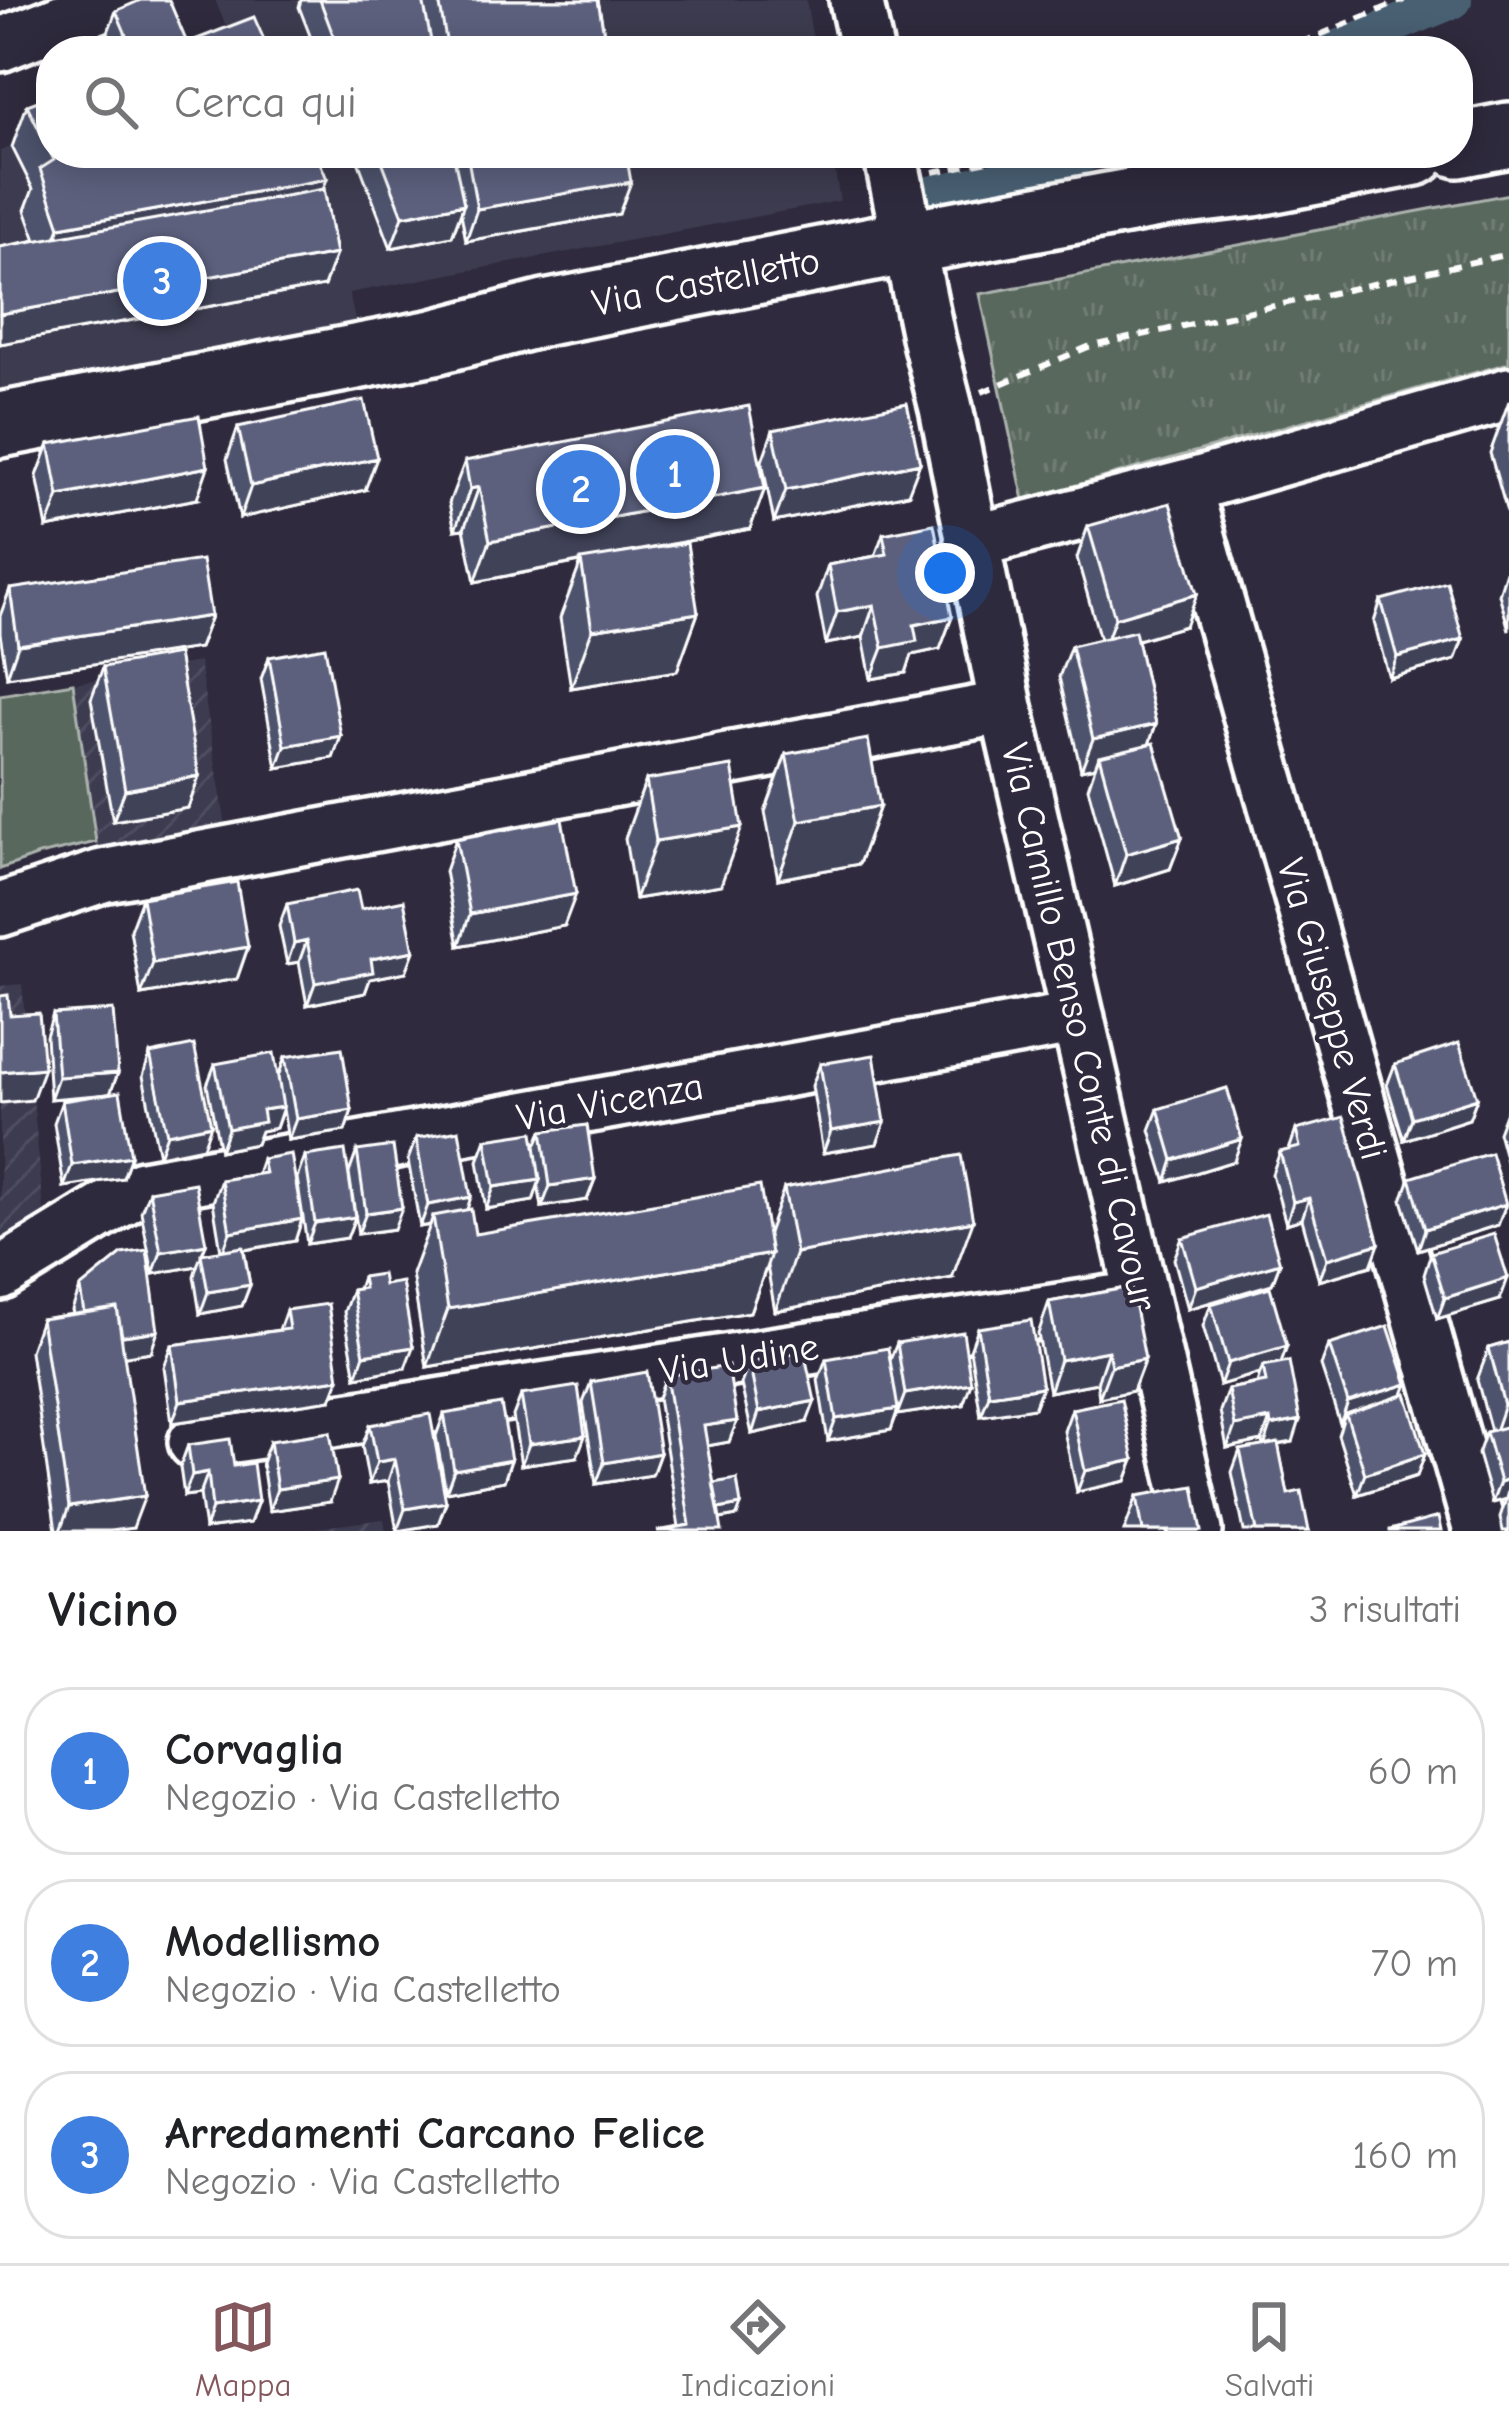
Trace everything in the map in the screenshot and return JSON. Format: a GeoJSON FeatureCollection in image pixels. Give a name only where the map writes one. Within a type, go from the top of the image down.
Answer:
{"type":"FeatureCollection","features":[{"type":"Feature","properties":{"kind":"main road"},"geometry":{"type":"LineString","coordinates":[[1473,142],[1509,135]]}},
{"type":"Feature","properties":{"kind":"main road","name":"Via Castelletto"},"geometry":{"type":"LineString","coordinates":[[0,425],[434,342],[545,314],[909,242],[1337,168]]}},
{"type":"Feature","properties":{"kind":"street"},"geometry":{"type":"LineString","coordinates":[[0,45],[114,0]]}},
{"type":"Feature","properties":{"kind":"street"},"geometry":{"type":"LineString","coordinates":[[856,0],[864,36]]}},
{"type":"Feature","properties":{"kind":"street","name":"Via Camillo Benso Conte di Cavour"},"geometry":{"type":"LineString","coordinates":[[893,168],[1006,706],[1196,1531]]}},
{"type":"Feature","properties":{"kind":"street"},"geometry":{"type":"LineString","coordinates":[[969,532],[1185,488],[1509,394]]}},
{"type":"Feature","properties":{"kind":"street","name":"Via Giuseppe Verdi"},"geometry":{"type":"LineString","coordinates":[[1185,488],[1480,1531]]}},
{"type":"Feature","properties":{"kind":"street"},"geometry":{"type":"LineString","coordinates":[[0,910],[102,876],[1006,706]]}},
{"type":"Feature","properties":{"kind":"street","name":"Via Vicenza"},"geometry":{"type":"LineString","coordinates":[[0,1274],[142,1187],[1078,1018]]}},
{"type":"Feature","properties":{"kind":"street","name":"Via Udine"},"geometry":{"type":"LineString","coordinates":[[195,1442],[1141,1298]]}},
{"type":"Feature","properties":{"kind":"path"},"geometry":{"type":"LineString","coordinates":[[1317,36],[1403,0]]}},
{"type":"Feature","properties":{"kind":"path"},"geometry":{"type":"LineString","coordinates":[[946,409],[1088,347],[1509,254]]}},
{"type":"Feature","properties":{"kind":"shaded area"},"geometry":{"type":"Polygon","coordinates":[[[215,0],[806,0],[812,36],[230,36],[215,0]]]}},
{"type":"Feature","properties":{"kind":"shaded area"},"geometry":{"type":"Polygon","coordinates":[[[36,138],[36,168],[834,168],[840,201],[349,293],[356,324],[0,394],[0,151],[36,138]]]}},
{"type":"Feature","properties":{"kind":"shaded area"},"geometry":{"type":"Polygon","coordinates":[[[199,662],[229,844],[100,867],[73,683],[199,662]]]}},
{"type":"Feature","properties":{"kind":"shaded area"},"geometry":{"type":"Polygon","coordinates":[[[22,984],[44,1211],[0,1241],[0,986],[22,984]]]}},
{"type":"Feature","properties":{"kind":"shaded area"},"geometry":{"type":"Polygon","coordinates":[[[384,1519],[386,1531],[292,1531],[384,1519]]]}},
{"type":"Feature","properties":{"kind":"green space"},"geometry":{"type":"Polygon","coordinates":[[[1509,194],[1509,363],[1024,500],[980,294],[1509,194]]]}},
{"type":"Feature","properties":{"kind":"green space"},"geometry":{"type":"Polygon","coordinates":[[[73,683],[96,842],[0,869],[0,695],[73,683]]]}},
{"type":"Feature","properties":{"kind":"building"},"geometry":{"type":"Polygon","coordinates":[[[141,0],[169,0],[184,36],[127,36],[116,11],[141,0]]]}},
{"type":"Feature","properties":{"kind":"building"},"geometry":{"type":"Polygon","coordinates":[[[320,0],[423,0],[430,36],[333,36],[320,0]]]}},
{"type":"Feature","properties":{"kind":"building"},"geometry":{"type":"Polygon","coordinates":[[[439,0],[598,0],[604,36],[445,36],[439,0]]]}},
{"type":"Feature","properties":{"kind":"building"},"geometry":{"type":"Polygon","coordinates":[[[254,17],[262,36],[205,36],[254,17]]]}},
{"type":"Feature","properties":{"kind":"building"},"geometry":{"type":"Polygon","coordinates":[[[36,102],[36,123],[27,105],[36,102]]]}},
{"type":"Feature","properties":{"kind":"building"},"geometry":{"type":"Polygon","coordinates":[[[322,168],[327,179],[60,227],[40,169],[322,168]]]}},
{"type":"Feature","properties":{"kind":"building"},"geometry":{"type":"Polygon","coordinates":[[[385,168],[456,168],[464,204],[403,216],[385,168]]]}},
{"type":"Feature","properties":{"kind":"building"},"geometry":{"type":"Polygon","coordinates":[[[470,168],[629,168],[631,182],[477,209],[470,168]]]}},
{"type":"Feature","properties":{"kind":"building"},"geometry":{"type":"Polygon","coordinates":[[[324,189],[336,254],[0,314],[0,247],[324,189]]]}},
{"type":"Feature","properties":{"kind":"building"},"geometry":{"type":"Polygon","coordinates":[[[364,400],[377,458],[251,486],[238,427],[364,400]]]}},
{"type":"Feature","properties":{"kind":"building"},"geometry":{"type":"Polygon","coordinates":[[[907,403],[920,463],[786,490],[773,430],[907,403]]]}},
{"type":"Feature","properties":{"kind":"building"},"geometry":{"type":"Polygon","coordinates":[[[749,406],[765,488],[490,541],[479,487],[470,489],[465,461],[749,406]]]}},
{"type":"Feature","properties":{"kind":"building"},"geometry":{"type":"Polygon","coordinates":[[[199,416],[208,467],[59,496],[49,444],[199,416]]]}},
{"type":"Feature","properties":{"kind":"building"},"geometry":{"type":"Polygon","coordinates":[[[1170,503],[1197,594],[1115,618],[1088,526],[1170,503]]]}},
{"type":"Feature","properties":{"kind":"building"},"geometry":{"type":"Polygon","coordinates":[[[934,524],[952,617],[914,625],[917,641],[883,648],[874,605],[837,612],[828,565],[887,554],[883,534],[934,524]]]}},
{"type":"Feature","properties":{"kind":"building"},"geometry":{"type":"Polygon","coordinates":[[[687,543],[698,613],[592,630],[581,560],[687,543]]]}},
{"type":"Feature","properties":{"kind":"building"},"geometry":{"type":"Polygon","coordinates":[[[202,560],[211,616],[18,645],[10,589],[202,560]]]}},
{"type":"Feature","properties":{"kind":"building"},"geometry":{"type":"Polygon","coordinates":[[[1447,582],[1463,639],[1397,657],[1381,600],[1447,582]]]}},
{"type":"Feature","properties":{"kind":"building"},"geometry":{"type":"Polygon","coordinates":[[[1135,631],[1156,724],[1093,739],[1071,646],[1135,631]]]}},
{"type":"Feature","properties":{"kind":"building"},"geometry":{"type":"Polygon","coordinates":[[[325,647],[341,736],[285,746],[269,657],[325,647]]]}},
{"type":"Feature","properties":{"kind":"building"},"geometry":{"type":"Polygon","coordinates":[[[178,654],[199,776],[125,790],[103,667],[178,654]]]}},
{"type":"Feature","properties":{"kind":"building"},"geometry":{"type":"Polygon","coordinates":[[[868,739],[880,806],[799,821],[786,754],[868,739]]]}},
{"type":"Feature","properties":{"kind":"building"},"geometry":{"type":"Polygon","coordinates":[[[1154,743],[1182,838],[1126,854],[1099,756],[1154,743]]]}},
{"type":"Feature","properties":{"kind":"building"},"geometry":{"type":"Polygon","coordinates":[[[732,766],[742,827],[656,841],[646,780],[732,766]]]}},
{"type":"Feature","properties":{"kind":"building"},"geometry":{"type":"Polygon","coordinates":[[[562,819],[576,894],[470,914],[456,839],[562,819]]]}},
{"type":"Feature","properties":{"kind":"building"},"geometry":{"type":"Polygon","coordinates":[[[237,882],[248,947],[153,963],[142,898],[237,882]]]}},
{"type":"Feature","properties":{"kind":"building"},"geometry":{"type":"Polygon","coordinates":[[[357,890],[361,909],[404,900],[414,951],[371,959],[373,972],[315,983],[307,940],[294,943],[287,904],[357,890]]]}},
{"type":"Feature","properties":{"kind":"building"},"geometry":{"type":"Polygon","coordinates":[[[8,995],[10,1015],[39,1013],[44,1068],[0,1072],[0,996],[8,995]]]}},
{"type":"Feature","properties":{"kind":"building"},"geometry":{"type":"Polygon","coordinates":[[[113,1010],[118,1073],[58,1077],[53,1014],[113,1010]]]}},
{"type":"Feature","properties":{"kind":"building"},"geometry":{"type":"Polygon","coordinates":[[[1459,1043],[1477,1098],[1412,1118],[1395,1064],[1459,1043]]]}},
{"type":"Feature","properties":{"kind":"building"},"geometry":{"type":"Polygon","coordinates":[[[194,1045],[211,1125],[167,1134],[150,1054],[194,1045]]]}},
{"type":"Feature","properties":{"kind":"building"},"geometry":{"type":"Polygon","coordinates":[[[342,1048],[352,1110],[296,1119],[285,1057],[342,1048]]]}},
{"type":"Feature","properties":{"kind":"building"},"geometry":{"type":"Polygon","coordinates":[[[274,1053],[283,1107],[262,1110],[264,1122],[228,1129],[215,1064],[274,1053]]]}},
{"type":"Feature","properties":{"kind":"building"},"geometry":{"type":"Polygon","coordinates":[[[874,1055],[885,1122],[831,1131],[820,1064],[874,1055]]]}},
{"type":"Feature","properties":{"kind":"building"},"geometry":{"type":"Polygon","coordinates":[[[1227,1088],[1242,1139],[1173,1160],[1158,1109],[1227,1088]]]}},
{"type":"Feature","properties":{"kind":"building"},"geometry":{"type":"Polygon","coordinates":[[[120,1092],[131,1156],[72,1165],[62,1101],[120,1092]]]}},
{"type":"Feature","properties":{"kind":"building"},"geometry":{"type":"Polygon","coordinates":[[[1344,1117],[1379,1244],[1327,1259],[1309,1198],[1293,1202],[1280,1152],[1300,1147],[1296,1130],[1344,1117]]]}},
{"type":"Feature","properties":{"kind":"building"},"geometry":{"type":"Polygon","coordinates":[[[587,1125],[595,1179],[550,1186],[542,1131],[587,1125]]]}},
{"type":"Feature","properties":{"kind":"building"},"geometry":{"type":"Polygon","coordinates":[[[459,1130],[471,1197],[428,1205],[416,1138],[459,1130]]]}},
{"type":"Feature","properties":{"kind":"building"},"geometry":{"type":"Polygon","coordinates":[[[533,1132],[540,1180],[494,1187],[486,1139],[533,1132]]]}},
{"type":"Feature","properties":{"kind":"building"},"geometry":{"type":"Polygon","coordinates":[[[393,1146],[402,1208],[366,1213],[357,1151],[393,1146]]]}},
{"type":"Feature","properties":{"kind":"building"},"geometry":{"type":"Polygon","coordinates":[[[345,1150],[355,1217],[315,1223],[305,1156],[345,1150]]]}},
{"type":"Feature","properties":{"kind":"building"},"geometry":{"type":"Polygon","coordinates":[[[1491,1153],[1506,1204],[1425,1229],[1410,1178],[1491,1153]]]}},
{"type":"Feature","properties":{"kind":"building"},"geometry":{"type":"Polygon","coordinates":[[[291,1154],[302,1219],[230,1232],[221,1180],[265,1173],[262,1159],[291,1154]]]}},
{"type":"Feature","properties":{"kind":"building"},"geometry":{"type":"Polygon","coordinates":[[[961,1155],[973,1221],[796,1253],[784,1188],[961,1155]]]}},
{"type":"Feature","properties":{"kind":"building"},"geometry":{"type":"Polygon","coordinates":[[[195,1183],[206,1244],[161,1252],[149,1191],[195,1183]]]}},
{"type":"Feature","properties":{"kind":"building"},"geometry":{"type":"Polygon","coordinates":[[[760,1186],[771,1254],[448,1309],[433,1216],[471,1209],[475,1234],[760,1186]]]}},
{"type":"Feature","properties":{"kind":"building"},"geometry":{"type":"Polygon","coordinates":[[[1266,1214],[1280,1263],[1196,1287],[1182,1238],[1266,1214]]]}},
{"type":"Feature","properties":{"kind":"building"},"geometry":{"type":"Polygon","coordinates":[[[1494,1234],[1508,1278],[1445,1298],[1431,1253],[1494,1234]]]}},
{"type":"Feature","properties":{"kind":"building"},"geometry":{"type":"Polygon","coordinates":[[[243,1247],[250,1285],[208,1292],[201,1254],[243,1247]]]}},
{"type":"Feature","properties":{"kind":"building"},"geometry":{"type":"Polygon","coordinates":[[[147,1250],[158,1331],[122,1336],[117,1308],[84,1313],[80,1288],[122,1254],[147,1250]]]}},
{"type":"Feature","properties":{"kind":"building"},"geometry":{"type":"Polygon","coordinates":[[[382,1274],[384,1285],[402,1282],[413,1347],[364,1355],[352,1290],[364,1288],[362,1277],[382,1274]]]}},
{"type":"Feature","properties":{"kind":"building"},"geometry":{"type":"Polygon","coordinates":[[[1131,1287],[1145,1359],[1111,1366],[1108,1351],[1060,1360],[1049,1302],[1131,1287]]]}},
{"type":"Feature","properties":{"kind":"building"},"geometry":{"type":"Polygon","coordinates":[[[1270,1287],[1287,1346],[1228,1363],[1211,1304],[1270,1287]]]}},
{"type":"Feature","properties":{"kind":"building"},"geometry":{"type":"Polygon","coordinates":[[[328,1304],[339,1379],[180,1401],[172,1345],[289,1329],[286,1310],[328,1304]]]}},
{"type":"Feature","properties":{"kind":"building"},"geometry":{"type":"Polygon","coordinates":[[[117,1308],[145,1496],[69,1507],[41,1319],[117,1308]]]}},
{"type":"Feature","properties":{"kind":"building"},"geometry":{"type":"Polygon","coordinates":[[[1031,1320],[1042,1387],[989,1395],[978,1328],[1031,1320]]]}},
{"type":"Feature","properties":{"kind":"building"},"geometry":{"type":"Polygon","coordinates":[[[1388,1326],[1407,1384],[1348,1402],[1329,1345],[1388,1326]]]}},
{"type":"Feature","properties":{"kind":"building"},"geometry":{"type":"Polygon","coordinates":[[[963,1332],[971,1383],[905,1394],[897,1343],[963,1332]]]}},
{"type":"Feature","properties":{"kind":"building"},"geometry":{"type":"Polygon","coordinates":[[[1509,1342],[1509,1404],[1504,1405],[1489,1348],[1509,1342]]]}},
{"type":"Feature","properties":{"kind":"building"},"geometry":{"type":"Polygon","coordinates":[[[888,1348],[898,1409],[836,1419],[826,1359],[888,1348]]]}},
{"type":"Feature","properties":{"kind":"building"},"geometry":{"type":"Polygon","coordinates":[[[804,1351],[815,1401],[759,1412],[749,1362],[804,1351]]]}},
{"type":"Feature","properties":{"kind":"building"},"geometry":{"type":"Polygon","coordinates":[[[1289,1361],[1300,1420],[1271,1426],[1270,1419],[1235,1426],[1228,1389],[1266,1382],[1263,1366],[1289,1361]]]}},
{"type":"Feature","properties":{"kind":"building"},"geometry":{"type":"Polygon","coordinates":[[[728,1366],[737,1421],[704,1426],[722,1531],[657,1531],[690,1525],[666,1376],[728,1366]]]}},
{"type":"Feature","properties":{"kind":"building"},"geometry":{"type":"Polygon","coordinates":[[[647,1372],[660,1453],[604,1463],[591,1382],[647,1372]]]}},
{"type":"Feature","properties":{"kind":"building"},"geometry":{"type":"Polygon","coordinates":[[[578,1386],[585,1436],[529,1444],[521,1395],[578,1386]]]}},
{"type":"Feature","properties":{"kind":"building"},"geometry":{"type":"Polygon","coordinates":[[[1406,1394],[1425,1454],[1365,1474],[1346,1414],[1406,1394]]]}},
{"type":"Feature","properties":{"kind":"building"},"geometry":{"type":"Polygon","coordinates":[[[1121,1399],[1134,1460],[1085,1471],[1072,1409],[1121,1399]]]}},
{"type":"Feature","properties":{"kind":"building"},"geometry":{"type":"Polygon","coordinates":[[[501,1404],[511,1460],[454,1470],[444,1414],[501,1404]]]}},
{"type":"Feature","properties":{"kind":"building"},"geometry":{"type":"Polygon","coordinates":[[[430,1414],[446,1502],[405,1509],[395,1459],[377,1462],[370,1425],[430,1414]]]}},
{"type":"Feature","properties":{"kind":"building"},"geometry":{"type":"Polygon","coordinates":[[[1509,1426],[1509,1479],[1500,1482],[1486,1432],[1509,1426]]]}},
{"type":"Feature","properties":{"kind":"building"},"geometry":{"type":"Polygon","coordinates":[[[330,1432],[338,1480],[277,1489],[270,1441],[330,1432]]]}},
{"type":"Feature","properties":{"kind":"building"},"geometry":{"type":"Polygon","coordinates":[[[230,1439],[234,1466],[253,1463],[258,1501],[212,1508],[208,1472],[192,1475],[188,1445],[230,1439]]]}},
{"type":"Feature","properties":{"kind":"building"},"geometry":{"type":"Polygon","coordinates":[[[1278,1443],[1288,1494],[1301,1491],[1309,1531],[1257,1531],[1240,1450],[1278,1443]]]}},
{"type":"Feature","properties":{"kind":"building"},"geometry":{"type":"Polygon","coordinates":[[[737,1479],[741,1505],[718,1509],[713,1483],[737,1479]]]}},
{"type":"Feature","properties":{"kind":"building"},"geometry":{"type":"Polygon","coordinates":[[[1194,1486],[1202,1531],[1143,1531],[1137,1496],[1194,1486]]]}},
{"type":"Feature","properties":{"kind":"building"},"geometry":{"type":"Polygon","coordinates":[[[1438,1517],[1441,1531],[1390,1531],[1390,1530],[1438,1517]]]}},
{"type":"Feature","properties":{"kind":"waterway"},"geometry":{"type":"LineString","coordinates":[[1367,36],[1454,0]]}},
{"type":"Feature","properties":{"kind":"waterway"},"geometry":{"type":"LineString","coordinates":[[929,194],[1041,168]]}},
{"type":"Feature","properties":{"kind":"place","name":"Arredamenti Carcano Felice"},"geometry":{"type":"Point","coordinates":[162,281]}},
{"type":"Feature","properties":{"kind":"place","name":"Corvaglia"},"geometry":{"type":"Point","coordinates":[675,474]}},
{"type":"Feature","properties":{"kind":"place","name":"Modellismo"},"geometry":{"type":"Point","coordinates":[581,489]}}]}
